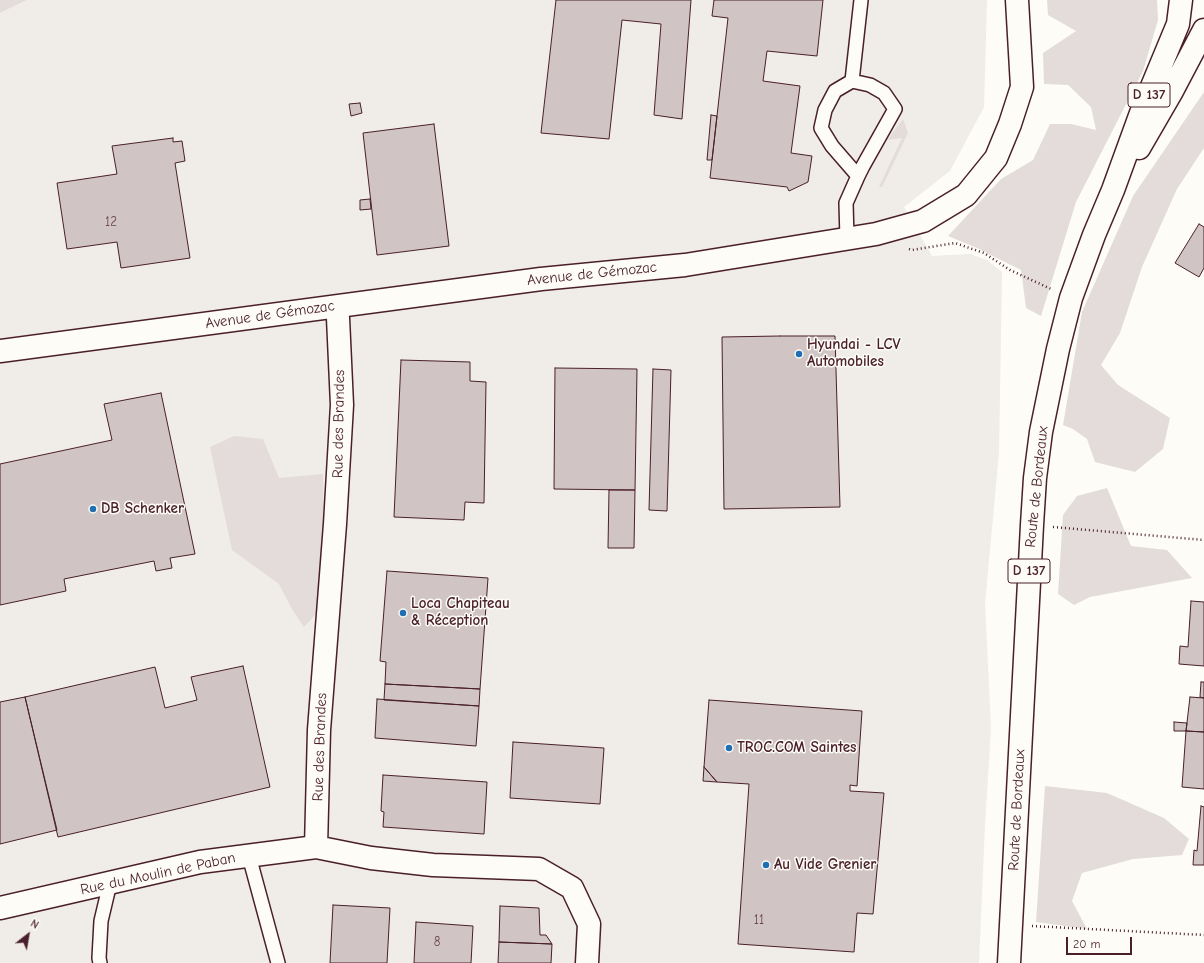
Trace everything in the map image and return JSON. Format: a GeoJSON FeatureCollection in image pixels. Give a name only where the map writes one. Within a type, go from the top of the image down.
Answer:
{"type":"FeatureCollection","features":[{"type":"Feature","properties":{"kind":"main road","name":"Avenue de Gémozac"},"geometry":{"type":"LineString","coordinates":[[0,351],[541,279],[685,265],[876,234],[923,221],[966,195],[996,158],[1010,124],[1022,87],[1016,0]]}},
{"type":"Feature","properties":{"kind":"main road","name":"Route de Bordeaux"},"geometry":{"type":"LineString","coordinates":[[1009,963],[1032,525],[1035,478],[1041,432],[1058,349],[1071,298],[1141,113],[1178,24],[1180,0]]}},
{"type":"Feature","properties":{"kind":"main road","name":"Route de Bordeaux"},"geometry":{"type":"LineString","coordinates":[[1113,190],[1157,118],[1204,30]]}},
{"type":"Feature","properties":{"kind":"main road","name":"Rue des Brandes"},"geometry":{"type":"LineString","coordinates":[[316,847],[319,730],[335,524],[342,405],[338,318],[336,307]]}},
{"type":"Feature","properties":{"kind":"main road","name":"Rue du Moulin de Paban"},"geometry":{"type":"LineString","coordinates":[[0,908],[200,862],[316,847]]}},
{"type":"Feature","properties":{"kind":"main road"},"geometry":{"type":"LineString","coordinates":[[316,847],[371,858],[433,864],[539,869],[572,888],[589,924],[587,963]]}},
{"type":"Feature","properties":{"kind":"lane"},"geometry":{"type":"LineString","coordinates":[[852,81],[861,0]]}},
{"type":"Feature","properties":{"kind":"lane"},"geometry":{"type":"LineString","coordinates":[[847,239],[846,203],[858,176],[895,109],[884,93],[870,85],[852,81],[835,91],[825,110],[821,128],[832,146],[858,176]]}},
{"type":"Feature","properties":{"kind":"lane"},"geometry":{"type":"LineString","coordinates":[[248,856],[278,963]]}},
{"type":"Feature","properties":{"kind":"lane"},"geometry":{"type":"LineString","coordinates":[[100,963],[101,922],[110,883]]}},
{"type":"Feature","properties":{"kind":"path"},"geometry":{"type":"LineString","coordinates":[[876,234],[912,250],[954,243],[984,254],[1010,270],[1071,298]]}},
{"type":"Feature","properties":{"kind":"path"},"geometry":{"type":"LineString","coordinates":[[1032,525],[1204,540]]}},
{"type":"Feature","properties":{"kind":"path"},"geometry":{"type":"LineString","coordinates":[[1012,925],[1204,935]]}},
{"type":"Feature","properties":{"kind":"shaded area"},"geometry":{"type":"Polygon","coordinates":[[[0,0],[27,0],[0,13],[0,0]]]}},
{"type":"Feature","properties":{"kind":"shaded area"},"geometry":{"type":"Polygon","coordinates":[[[27,0],[987,0],[984,107],[950,171],[904,207],[932,256],[970,254],[987,260],[1002,272],[999,452],[985,604],[991,728],[979,963],[0,963],[0,13],[27,0]]]}},
{"type":"Feature","properties":{"kind":"shaded area"},"geometry":{"type":"Polygon","coordinates":[[[1047,0],[1157,0],[1158,20],[1143,71],[1076,202],[1041,316],[1026,308],[1021,270],[977,248],[948,236],[1001,179],[1033,160],[1050,124],[1071,124],[1096,130],[1091,107],[1068,85],[1044,84],[1043,53],[1076,31],[1048,15],[1047,0]]]}},
{"type":"Feature","properties":{"kind":"shaded area"},"geometry":{"type":"Polygon","coordinates":[[[1204,92],[1204,148],[1177,189],[1142,267],[1120,333],[1101,365],[1118,385],[1170,418],[1163,449],[1135,472],[1095,462],[1087,439],[1073,429],[1063,425],[1082,312],[1133,196],[1204,92]]]}},
{"type":"Feature","properties":{"kind":"shaded area"},"geometry":{"type":"Polygon","coordinates":[[[903,119],[908,133],[882,187],[879,187],[902,138],[887,140],[903,119]]]}},
{"type":"Feature","properties":{"kind":"shaded area"},"geometry":{"type":"Polygon","coordinates":[[[234,436],[263,439],[279,478],[323,474],[325,604],[304,627],[292,609],[279,584],[232,550],[210,447],[234,436]]]}},
{"type":"Feature","properties":{"kind":"shaded area"},"geometry":{"type":"Polygon","coordinates":[[[1107,488],[1131,546],[1167,550],[1192,578],[1090,597],[1074,605],[1058,594],[1063,515],[1077,496],[1107,488]]]}},
{"type":"Feature","properties":{"kind":"shaded area"},"geometry":{"type":"Polygon","coordinates":[[[1045,786],[1107,793],[1164,818],[1189,839],[1182,855],[1133,859],[1082,873],[1072,901],[1087,929],[1036,922],[1045,786]]]}},
{"type":"Feature","properties":{"kind":"building"},"geometry":{"type":"Polygon","coordinates":[[[556,0],[691,0],[682,119],[654,115],[661,24],[622,20],[609,139],[541,133],[556,0]]]}},
{"type":"Feature","properties":{"kind":"building"},"geometry":{"type":"Polygon","coordinates":[[[714,0],[823,0],[817,56],[767,51],[763,81],[800,86],[791,153],[812,156],[808,182],[789,191],[787,187],[710,178],[728,18],[712,16],[714,0]]]}},
{"type":"Feature","properties":{"kind":"building"},"geometry":{"type":"Polygon","coordinates":[[[360,103],[362,113],[351,116],[349,104],[360,103]]]}},
{"type":"Feature","properties":{"kind":"building"},"geometry":{"type":"Polygon","coordinates":[[[711,115],[717,116],[712,160],[707,160],[711,115]]]}},
{"type":"Feature","properties":{"kind":"building"},"geometry":{"type":"Polygon","coordinates":[[[434,124],[449,246],[377,255],[363,133],[434,124]]]}},
{"type":"Feature","properties":{"kind":"building"},"geometry":{"type":"Polygon","coordinates":[[[173,138],[173,142],[182,141],[185,161],[175,163],[190,258],[121,268],[117,242],[67,249],[57,183],[117,174],[112,146],[173,138]]]}},
{"type":"Feature","properties":{"kind":"building"},"geometry":{"type":"Polygon","coordinates":[[[370,199],[371,209],[360,210],[360,200],[370,199]]]}},
{"type":"Feature","properties":{"kind":"building"},"geometry":{"type":"Polygon","coordinates":[[[1199,224],[1204,227],[1204,268],[1199,277],[1175,263],[1199,224]]]}},
{"type":"Feature","properties":{"kind":"building"},"geometry":{"type":"Polygon","coordinates":[[[835,336],[840,507],[724,509],[722,337],[835,336]]]}},
{"type":"Feature","properties":{"kind":"building"},"geometry":{"type":"Polygon","coordinates":[[[401,360],[470,362],[470,381],[486,382],[484,503],[465,502],[464,520],[394,517],[401,360]]]}},
{"type":"Feature","properties":{"kind":"building"},"geometry":{"type":"Polygon","coordinates":[[[555,368],[637,369],[635,490],[554,489],[555,368]]]}},
{"type":"Feature","properties":{"kind":"building"},"geometry":{"type":"Polygon","coordinates":[[[653,369],[671,370],[667,511],[649,510],[653,369]]]}},
{"type":"Feature","properties":{"kind":"building","name":"DB Schenker"},"geometry":{"type":"Polygon","coordinates":[[[161,393],[195,554],[170,558],[172,568],[156,571],[154,561],[64,579],[66,591],[0,605],[0,464],[112,440],[104,404],[161,393]]]}},
{"type":"Feature","properties":{"kind":"building"},"geometry":{"type":"Polygon","coordinates":[[[609,490],[635,490],[634,548],[608,548],[609,490]]]}},
{"type":"Feature","properties":{"kind":"building"},"geometry":{"type":"Polygon","coordinates":[[[387,571],[488,578],[480,689],[385,684],[386,662],[380,661],[387,571]]]}},
{"type":"Feature","properties":{"kind":"building"},"geometry":{"type":"Polygon","coordinates":[[[1191,601],[1204,602],[1204,666],[1179,664],[1180,646],[1188,647],[1191,601]]]}},
{"type":"Feature","properties":{"kind":"building"},"geometry":{"type":"Polygon","coordinates":[[[243,666],[270,787],[58,837],[25,697],[155,667],[165,708],[197,700],[191,677],[243,666]]]}},
{"type":"Feature","properties":{"kind":"building"},"geometry":{"type":"Polygon","coordinates":[[[1201,682],[1204,682],[1204,698],[1200,697],[1201,682]]]}},
{"type":"Feature","properties":{"kind":"building"},"geometry":{"type":"Polygon","coordinates":[[[385,684],[480,689],[479,706],[384,700],[385,684]]]}},
{"type":"Feature","properties":{"kind":"building"},"geometry":{"type":"Polygon","coordinates":[[[25,697],[57,830],[0,844],[0,702],[25,697]]]}},
{"type":"Feature","properties":{"kind":"building"},"geometry":{"type":"Polygon","coordinates":[[[1190,697],[1204,698],[1204,732],[1186,731],[1190,697]]]}},
{"type":"Feature","properties":{"kind":"building"},"geometry":{"type":"Polygon","coordinates":[[[377,699],[479,706],[476,746],[375,738],[377,699]]]}},
{"type":"Feature","properties":{"kind":"building"},"geometry":{"type":"Polygon","coordinates":[[[709,700],[862,711],[857,786],[850,785],[850,791],[884,793],[873,914],[857,913],[854,952],[738,944],[749,784],[717,782],[704,767],[709,700]]]}},
{"type":"Feature","properties":{"kind":"building"},"geometry":{"type":"Polygon","coordinates":[[[1174,722],[1187,723],[1186,731],[1174,731],[1174,722]]]}},
{"type":"Feature","properties":{"kind":"building"},"geometry":{"type":"Polygon","coordinates":[[[1186,731],[1204,732],[1204,789],[1182,787],[1186,731]]]}},
{"type":"Feature","properties":{"kind":"building"},"geometry":{"type":"Polygon","coordinates":[[[513,742],[604,748],[600,804],[510,798],[513,742]]]}},
{"type":"Feature","properties":{"kind":"building"},"geometry":{"type":"Polygon","coordinates":[[[704,767],[717,782],[703,781],[704,767]]]}},
{"type":"Feature","properties":{"kind":"building"},"geometry":{"type":"Polygon","coordinates":[[[383,775],[487,782],[484,834],[383,827],[384,812],[381,811],[383,775]]]}},
{"type":"Feature","properties":{"kind":"building"},"geometry":{"type":"Polygon","coordinates":[[[1201,806],[1204,807],[1204,865],[1193,865],[1194,850],[1197,851],[1201,806]]]}},
{"type":"Feature","properties":{"kind":"building"},"geometry":{"type":"Polygon","coordinates":[[[333,905],[390,908],[387,963],[330,963],[333,905]]]}},
{"type":"Feature","properties":{"kind":"building"},"geometry":{"type":"Polygon","coordinates":[[[500,906],[539,908],[540,935],[546,935],[552,944],[499,942],[500,906]]]}},
{"type":"Feature","properties":{"kind":"building"},"geometry":{"type":"Polygon","coordinates":[[[416,922],[473,926],[471,963],[414,963],[416,922]]]}},
{"type":"Feature","properties":{"kind":"building"},"geometry":{"type":"Polygon","coordinates":[[[499,942],[552,944],[551,963],[498,963],[499,942]]]}},
{"type":"Feature","properties":{"kind":"place","name":"Hyundai - LCV Automobiles"},"geometry":{"type":"Point","coordinates":[799,354]}},
{"type":"Feature","properties":{"kind":"place","name":"DB Schenker"},"geometry":{"type":"Point","coordinates":[93,509]}},
{"type":"Feature","properties":{"kind":"place","name":"Loca Chapiteau & Réception"},"geometry":{"type":"Point","coordinates":[403,613]}},
{"type":"Feature","properties":{"kind":"place","name":"TROC.COM Saintes"},"geometry":{"type":"Point","coordinates":[729,748]}},
{"type":"Feature","properties":{"kind":"place","name":"Au Vide Grenier"},"geometry":{"type":"Point","coordinates":[766,865]}}]}
